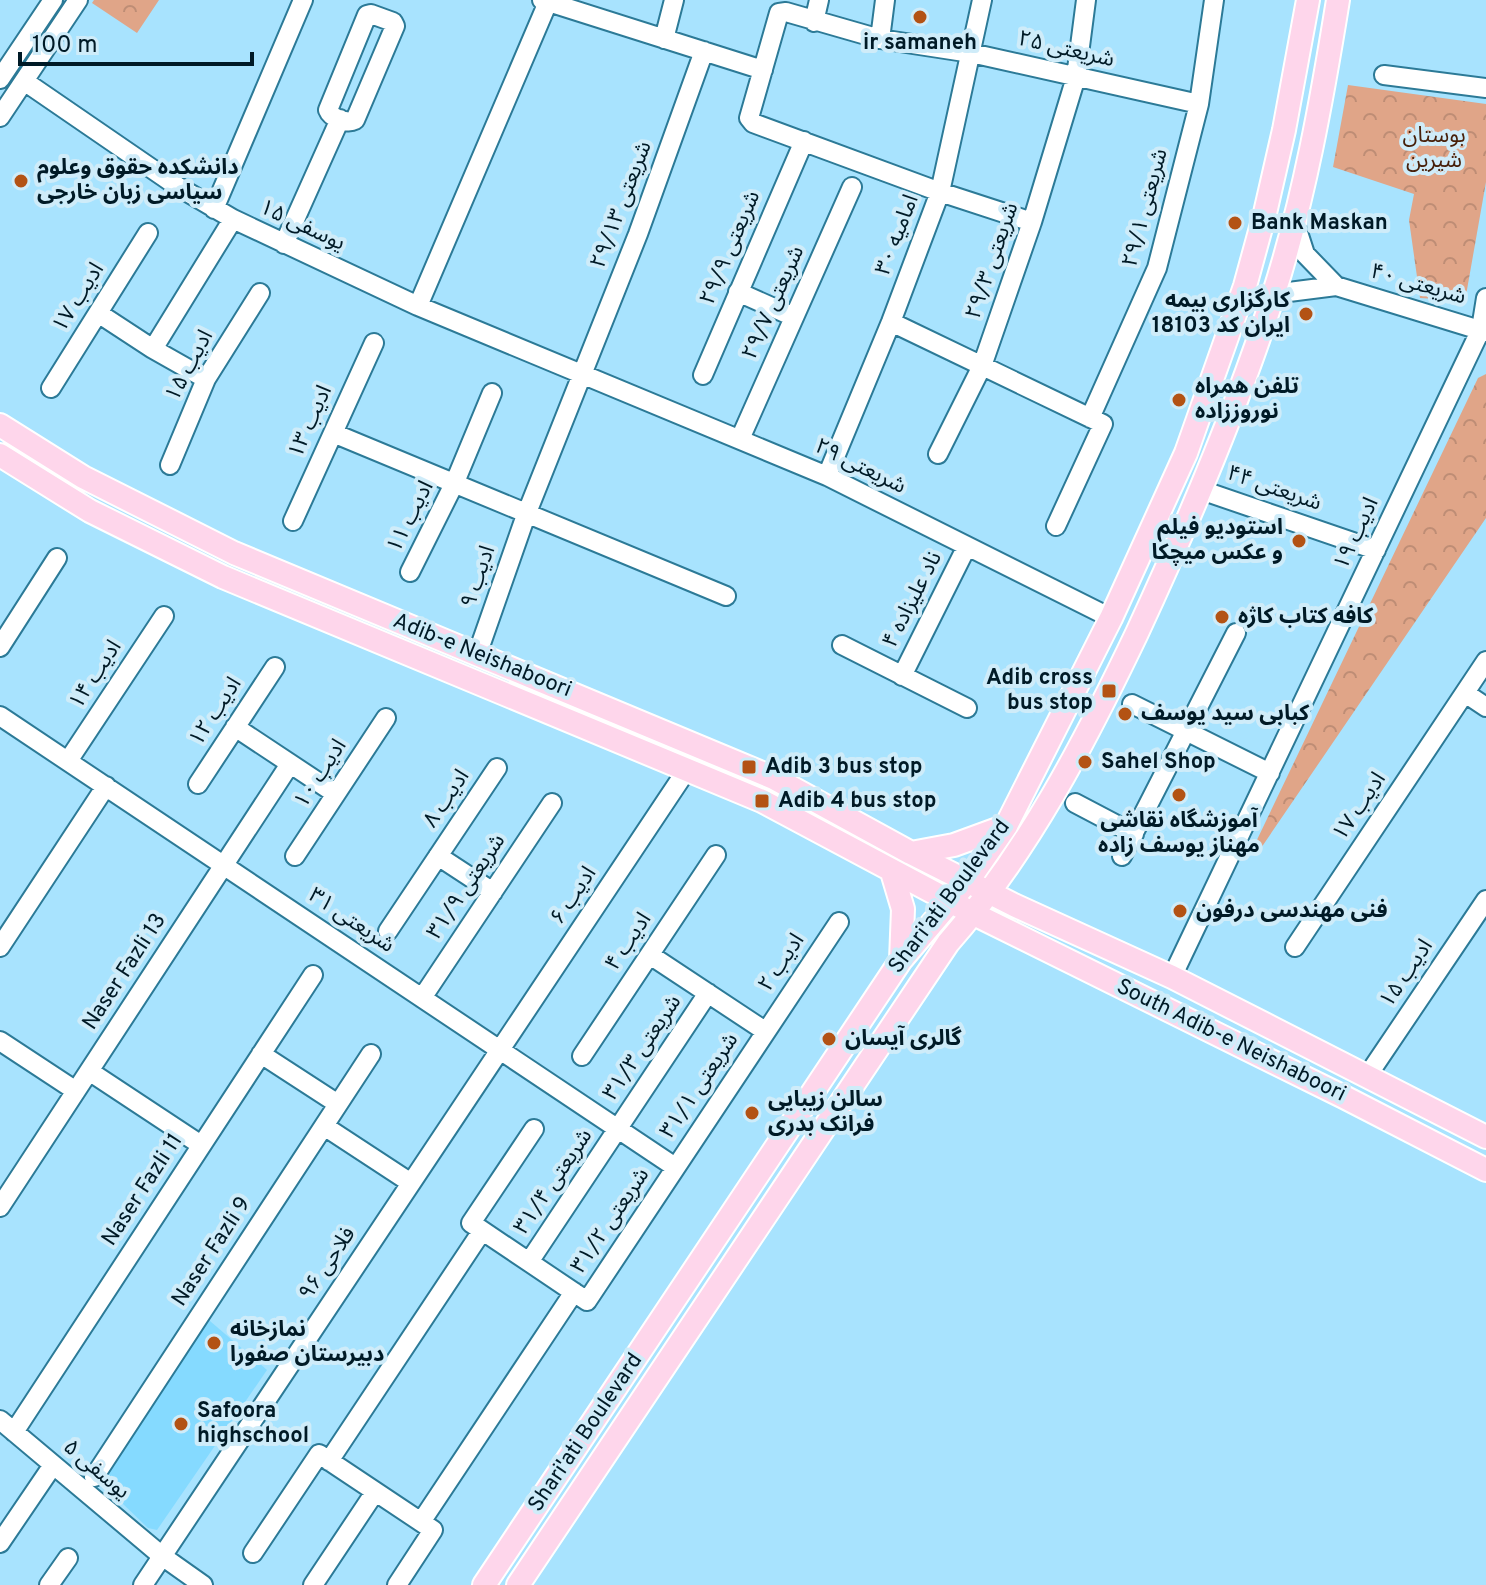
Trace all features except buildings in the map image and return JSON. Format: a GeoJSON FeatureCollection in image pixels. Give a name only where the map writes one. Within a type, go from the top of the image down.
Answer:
{"type":"FeatureCollection","features":[{"type":"Feature","properties":{"kind":"main road","name":"Shari'ati Boulevard"},"geometry":{"type":"LineString","coordinates":[[484,1585],[901,960],[968,881],[1006,826],[1111,618],[1186,453],[1245,286],[1284,130],[1308,0]]}},
{"type":"Feature","properties":{"kind":"main road","name":"Shari'ati Boulevard"},"geometry":{"type":"LineString","coordinates":[[518,1585],[948,943],[991,892],[1024,843],[1109,691],[1201,490],[1273,294],[1313,136],[1338,0]]}},
{"type":"Feature","properties":{"kind":"main road","name":"Adib-e Neishaboori"},"geometry":{"type":"LineString","coordinates":[[0,425],[83,477],[234,553],[699,744],[774,778],[968,881]]}},
{"type":"Feature","properties":{"kind":"main road","name":"Adib-e Neishaboori"},"geometry":{"type":"LineString","coordinates":[[0,455],[90,511],[223,577],[762,801],[951,902]]}},
{"type":"Feature","properties":{"kind":"main road"},"geometry":{"type":"LineString","coordinates":[[223,577],[234,553]]}},
{"type":"Feature","properties":{"kind":"main road"},"geometry":{"type":"LineString","coordinates":[[911,853],[954,845],[1006,826]]}},
{"type":"Feature","properties":{"kind":"main road"},"geometry":{"type":"LineString","coordinates":[[892,872],[903,909],[901,960]]}},
{"type":"Feature","properties":{"kind":"main road","name":"South Adib-e Neishaboori"},"geometry":{"type":"LineString","coordinates":[[968,881],[1172,977],[1486,1137]]}},
{"type":"Feature","properties":{"kind":"main road","name":"South Adib-e Neishaboori"},"geometry":{"type":"LineString","coordinates":[[951,902],[1486,1170]]}},
{"type":"Feature","properties":{"kind":"street"},"geometry":{"type":"LineString","coordinates":[[0,79],[53,0]]}},
{"type":"Feature","properties":{"kind":"street"},"geometry":{"type":"LineString","coordinates":[[0,117],[78,0]]}},
{"type":"Feature","properties":{"kind":"street"},"geometry":{"type":"LineString","coordinates":[[214,209],[303,0]]}},
{"type":"Feature","properties":{"kind":"street"},"geometry":{"type":"LineString","coordinates":[[664,39],[674,0]]}},
{"type":"Feature","properties":{"kind":"street"},"geometry":{"type":"LineString","coordinates":[[814,22],[819,0]]}},
{"type":"Feature","properties":{"kind":"street"},"geometry":{"type":"LineString","coordinates":[[880,39],[885,0]]}},
{"type":"Feature","properties":{"kind":"street","name":"امامیه ۳۰"},"geometry":{"type":"LineString","coordinates":[[827,476],[891,322],[940,192],[982,0]]}},
{"type":"Feature","properties":{"kind":"street","name":"شریعتی ۲۹/۳"},"geometry":{"type":"LineString","coordinates":[[938,454],[982,366],[1032,222],[1076,77],[1086,0]]}},
{"type":"Feature","properties":{"kind":"street","name":"شریعتی ۲۹/۱"},"geometry":{"type":"LineString","coordinates":[[1056,526],[1157,268],[1199,104],[1214,0]]}},
{"type":"Feature","properties":{"kind":"street"},"geometry":{"type":"LineString","coordinates":[[418,306],[545,1],[763,70],[750,121],[940,192],[1032,222]]}},
{"type":"Feature","properties":{"kind":"street","name":"شریعتی ۲۵"},"geometry":{"type":"LineString","coordinates":[[763,70],[779,13],[782,12],[880,39],[971,53],[1199,104]]}},
{"type":"Feature","properties":{"kind":"street"},"geometry":{"type":"LineString","coordinates":[[367,15],[393,22],[395,26],[355,120],[340,119],[328,110],[367,15]]}},
{"type":"Feature","properties":{"kind":"street","name":"شریعتی ۲۹/۱۳"},"geometry":{"type":"LineString","coordinates":[[526,515],[638,234],[704,51]]}},
{"type":"Feature","properties":{"kind":"street"},"geometry":{"type":"LineString","coordinates":[[1384,75],[1486,88]]}},
{"type":"Feature","properties":{"kind":"street","name":"یوسفی ۱۵"},"geometry":{"type":"LineString","coordinates":[[24,81],[214,209],[418,306],[582,375]]}},
{"type":"Feature","properties":{"kind":"street"},"geometry":{"type":"LineString","coordinates":[[284,244],[340,119]]}},
{"type":"Feature","properties":{"kind":"street","name":"شریعتی ۲۹/۹"},"geometry":{"type":"LineString","coordinates":[[703,375],[804,141]]}},
{"type":"Feature","properties":{"kind":"street","name":"شریعتی ۲۹/۷"},"geometry":{"type":"LineString","coordinates":[[740,439],[852,187]]}},
{"type":"Feature","properties":{"kind":"street"},"geometry":{"type":"LineString","coordinates":[[153,349],[233,219]]}},
{"type":"Feature","properties":{"kind":"street","name":"شریعتی ۴۰"},"geometry":{"type":"LineString","coordinates":[[1294,220],[1305,254],[1336,286]]}},
{"type":"Feature","properties":{"kind":"street","name":"ادیب ۱۷"},"geometry":{"type":"LineString","coordinates":[[51,388],[148,233]]}},
{"type":"Feature","properties":{"kind":"street","name":"شریعتی ۴۰"},"geometry":{"type":"LineString","coordinates":[[1273,294],[1336,286],[1484,330]]}},
{"type":"Feature","properties":{"kind":"street"},"geometry":{"type":"LineString","coordinates":[[738,292],[794,317]]}},
{"type":"Feature","properties":{"kind":"street","name":"ادیب ۱۵"},"geometry":{"type":"LineString","coordinates":[[170,465],[206,379],[260,293]]}},
{"type":"Feature","properties":{"kind":"street","name":"ادیب ۱۹"},"geometry":{"type":"LineString","coordinates":[[1172,977],[1484,330],[1486,298]]}},
{"type":"Feature","properties":{"kind":"street"},"geometry":{"type":"LineString","coordinates":[[98,313],[206,379]]}},
{"type":"Feature","properties":{"kind":"street"},"geometry":{"type":"LineString","coordinates":[[891,322],[1097,421]]}},
{"type":"Feature","properties":{"kind":"street","name":"ادیب ۱۳"},"geometry":{"type":"LineString","coordinates":[[293,521],[374,343]]}},
{"type":"Feature","properties":{"kind":"street","name":"شریعتی ۲۹"},"geometry":{"type":"LineString","coordinates":[[582,375],[827,476],[1111,618]]}},
{"type":"Feature","properties":{"kind":"street","name":"ادیب ۱۱"},"geometry":{"type":"LineString","coordinates":[[410,572],[455,482],[492,393]]}},
{"type":"Feature","properties":{"kind":"street"},"geometry":{"type":"LineString","coordinates":[[333,433],[726,596]]}},
{"type":"Feature","properties":{"kind":"street","name":"شریعتی ۴۴"},"geometry":{"type":"LineString","coordinates":[[1201,490],[1376,550]]}},
{"type":"Feature","properties":{"kind":"street","name":"ادیب ۹"},"geometry":{"type":"LineString","coordinates":[[477,655],[526,515]]}},
{"type":"Feature","properties":{"kind":"street","name":"ناد علیزاده ۴"},"geometry":{"type":"LineString","coordinates":[[902,676],[967,546]]}},
{"type":"Feature","properties":{"kind":"street"},"geometry":{"type":"LineString","coordinates":[[0,647],[7,620],[57,558]]}},
{"type":"Feature","properties":{"kind":"street","name":"ادیب ۱۴"},"geometry":{"type":"LineString","coordinates":[[68,761],[164,616]]}},
{"type":"Feature","properties":{"kind":"street"},"geometry":{"type":"LineString","coordinates":[[1122,856],[1236,633]]}},
{"type":"Feature","properties":{"kind":"street"},"geometry":{"type":"LineString","coordinates":[[842,645],[967,708]]}},
{"type":"Feature","properties":{"kind":"street","name":"ادیب ۱۷"},"geometry":{"type":"LineString","coordinates":[[1295,947],[1486,661]]}},
{"type":"Feature","properties":{"kind":"street","name":"ادیب ۱۲"},"geometry":{"type":"LineString","coordinates":[[198,784],[275,667]]}},
{"type":"Feature","properties":{"kind":"street"},"geometry":{"type":"LineString","coordinates":[[1465,693],[1486,707]]}},
{"type":"Feature","properties":{"kind":"street"},"geometry":{"type":"LineString","coordinates":[[1132,704],[1270,773]]}},
{"type":"Feature","properties":{"kind":"street","name":"شریعتی ۳۱"},"geometry":{"type":"LineString","coordinates":[[0,716],[675,1167]]}},
{"type":"Feature","properties":{"kind":"street","name":"ادیب ۱۰"},"geometry":{"type":"LineString","coordinates":[[295,856],[386,718]]}},
{"type":"Feature","properties":{"kind":"street"},"geometry":{"type":"LineString","coordinates":[[235,727],[336,794]]}},
{"type":"Feature","properties":{"kind":"street","name":"Naser Fazli 13"},"geometry":{"type":"LineString","coordinates":[[0,1207],[290,764]]}},
{"type":"Feature","properties":{"kind":"street","name":"ادیب ۸"},"geometry":{"type":"LineString","coordinates":[[388,931],[497,768]]}},
{"type":"Feature","properties":{"kind":"street","name":"ادیب ۶"},"geometry":{"type":"LineString","coordinates":[[500,1050],[688,768]]}},
{"type":"Feature","properties":{"kind":"street"},"geometry":{"type":"LineString","coordinates":[[0,947],[106,786]]}},
{"type":"Feature","properties":{"kind":"street","name":"شریعتی ۳۱/۹"},"geometry":{"type":"LineString","coordinates":[[422,998],[552,803]]}},
{"type":"Feature","properties":{"kind":"street"},"geometry":{"type":"LineString","coordinates":[[1075,803],[1134,834]]}},
{"type":"Feature","properties":{"kind":"street","name":"ادیب ۴"},"geometry":{"type":"LineString","coordinates":[[582,1056],[716,855]]}},
{"type":"Feature","properties":{"kind":"street"},"geometry":{"type":"LineString","coordinates":[[438,856],[493,892]]}},
{"type":"Feature","properties":{"kind":"street","name":"ادیب ۱۵"},"geometry":{"type":"LineString","coordinates":[[1368,1075],[1486,900]]}},
{"type":"Feature","properties":{"kind":"street","name":"ادیب ۲"},"geometry":{"type":"LineString","coordinates":[[765,1031],[839,922]]}},
{"type":"Feature","properties":{"kind":"street"},"geometry":{"type":"LineString","coordinates":[[650,955],[765,1031]]}},
{"type":"Feature","properties":{"kind":"street","name":"Naser Fazli 11"},"geometry":{"type":"LineString","coordinates":[[7,1426],[201,1145],[313,975]]}},
{"type":"Feature","properties":{"kind":"street","name":"شریعتی ۳۱/۳"},"geometry":{"type":"LineString","coordinates":[[618,1129],[708,993]]}},
{"type":"Feature","properties":{"kind":"street","name":"شریعتی ۳۱/۱"},"geometry":{"type":"LineString","coordinates":[[675,1167],[765,1031]]}},
{"type":"Feature","properties":{"kind":"street"},"geometry":{"type":"LineString","coordinates":[[0,1041],[76,1091]]}},
{"type":"Feature","properties":{"kind":"street","name":"فلاحی ۹۶"},"geometry":{"type":"LineString","coordinates":[[143,1585],[500,1050]]}},
{"type":"Feature","properties":{"kind":"street"},"geometry":{"type":"LineString","coordinates":[[261,1054],[338,1104]]}},
{"type":"Feature","properties":{"kind":"street","name":"Naser Fazli 9"},"geometry":{"type":"LineString","coordinates":[[94,1477],[371,1054]]}},
{"type":"Feature","properties":{"kind":"street"},"geometry":{"type":"LineString","coordinates":[[89,1071],[201,1145]]}},
{"type":"Feature","properties":{"kind":"street"},"geometry":{"type":"LineString","coordinates":[[324,1126],[411,1183]]}},
{"type":"Feature","properties":{"kind":"street"},"geometry":{"type":"LineString","coordinates":[[253,1553],[324,1457],[476,1227],[534,1129]]}},
{"type":"Feature","properties":{"kind":"street","name":"شریعتی ۳۱/۴"},"geometry":{"type":"LineString","coordinates":[[529,1262],[618,1129]]}},
{"type":"Feature","properties":{"kind":"street","name":"شریعتی ۳۱/۲"},"geometry":{"type":"LineString","coordinates":[[397,1585],[427,1526],[580,1296],[675,1167]]}},
{"type":"Feature","properties":{"kind":"street"},"geometry":{"type":"LineString","coordinates":[[476,1227],[580,1296]]}},
{"type":"Feature","properties":{"kind":"street","name":"یوسفی ۵"},"geometry":{"type":"LineString","coordinates":[[7,1426],[162,1556],[203,1585]]}},
{"type":"Feature","properties":{"kind":"street"},"geometry":{"type":"LineString","coordinates":[[324,1457],[427,1526]]}},
{"type":"Feature","properties":{"kind":"street"},"geometry":{"type":"LineString","coordinates":[[0,1543],[53,1465]]}},
{"type":"Feature","properties":{"kind":"street"},"geometry":{"type":"LineString","coordinates":[[313,1585],[375,1492]]}},
{"type":"Feature","properties":{"kind":"street"},"geometry":{"type":"LineString","coordinates":[[49,1585],[68,1558]]}},
{"type":"Feature","properties":{"kind":"shaded area","name":"Safoora highschool"},"geometry":{"type":"Polygon","coordinates":[[[203,1315],[267,1370],[157,1530],[148,1528],[96,1478],[203,1315]]]}},
{"type":"Feature","properties":{"kind":"green space"},"geometry":{"type":"Polygon","coordinates":[[[94,0],[159,0],[137,33],[92,3],[94,0]]]}},
{"type":"Feature","properties":{"kind":"green space","name":"بوستان شیرین"},"geometry":{"type":"Polygon","coordinates":[[[1348,85],[1486,104],[1486,182],[1465,301],[1420,298],[1409,220],[1414,194],[1333,167],[1348,85]]]}},
{"type":"Feature","properties":{"kind":"green space"},"geometry":{"type":"Polygon","coordinates":[[[1486,374],[1486,518],[1259,851],[1254,846],[1478,378],[1486,374]]]}},
{"type":"Feature","properties":{"kind":"place","name":"ir samaneh"},"geometry":{"type":"Point","coordinates":[920,17]}},
{"type":"Feature","properties":{"kind":"place","name":"دانشکده حقوق وعلوم سیاسی زبان خارجی"},"geometry":{"type":"Point","coordinates":[21,181]}},
{"type":"Feature","properties":{"kind":"place","name":"Bank Maskan"},"geometry":{"type":"Point","coordinates":[1235,223]}},
{"type":"Feature","properties":{"kind":"place","name":"کارگزاری بیمه ایران کد 18103"},"geometry":{"type":"Point","coordinates":[1306,314]}},
{"type":"Feature","properties":{"kind":"place","name":"تلفن همراه نوروززاده"},"geometry":{"type":"Point","coordinates":[1179,400]}},
{"type":"Feature","properties":{"kind":"place","name":"استودیو فیلم و عکس میچکا"},"geometry":{"type":"Point","coordinates":[1299,541]}},
{"type":"Feature","properties":{"kind":"place","name":"کافه کتاب کاژه"},"geometry":{"type":"Point","coordinates":[1222,617]}},
{"type":"Feature","properties":{"kind":"place","name":"Adib cross bus stop"},"geometry":{"type":"Point","coordinates":[1109,691]}},
{"type":"Feature","properties":{"kind":"place","name":"کبابی سید یوسف"},"geometry":{"type":"Point","coordinates":[1125,714]}},
{"type":"Feature","properties":{"kind":"place","name":"Sahel Shop"},"geometry":{"type":"Point","coordinates":[1085,762]}},
{"type":"Feature","properties":{"kind":"place","name":"Adib 3 bus stop"},"geometry":{"type":"Point","coordinates":[749,767]}},
{"type":"Feature","properties":{"kind":"place","name":"آموزشگاه نقاشی مهناز یوسف زاده"},"geometry":{"type":"Point","coordinates":[1179,795]}},
{"type":"Feature","properties":{"kind":"place","name":"Adib 4 bus stop"},"geometry":{"type":"Point","coordinates":[762,801]}},
{"type":"Feature","properties":{"kind":"place","name":"فنی مهندسی درفون"},"geometry":{"type":"Point","coordinates":[1180,911]}},
{"type":"Feature","properties":{"kind":"place","name":"گالری آيسان"},"geometry":{"type":"Point","coordinates":[829,1039]}},
{"type":"Feature","properties":{"kind":"place","name":"سالن زیبایی فرانک بدری"},"geometry":{"type":"Point","coordinates":[752,1113]}},
{"type":"Feature","properties":{"kind":"place","name":"نمازخانه دبیرستان صفورا"},"geometry":{"type":"Point","coordinates":[214,1343]}},
{"type":"Feature","properties":{"kind":"place","name":"Safoora highschool"},"geometry":{"type":"Point","coordinates":[181,1424]}}]}
